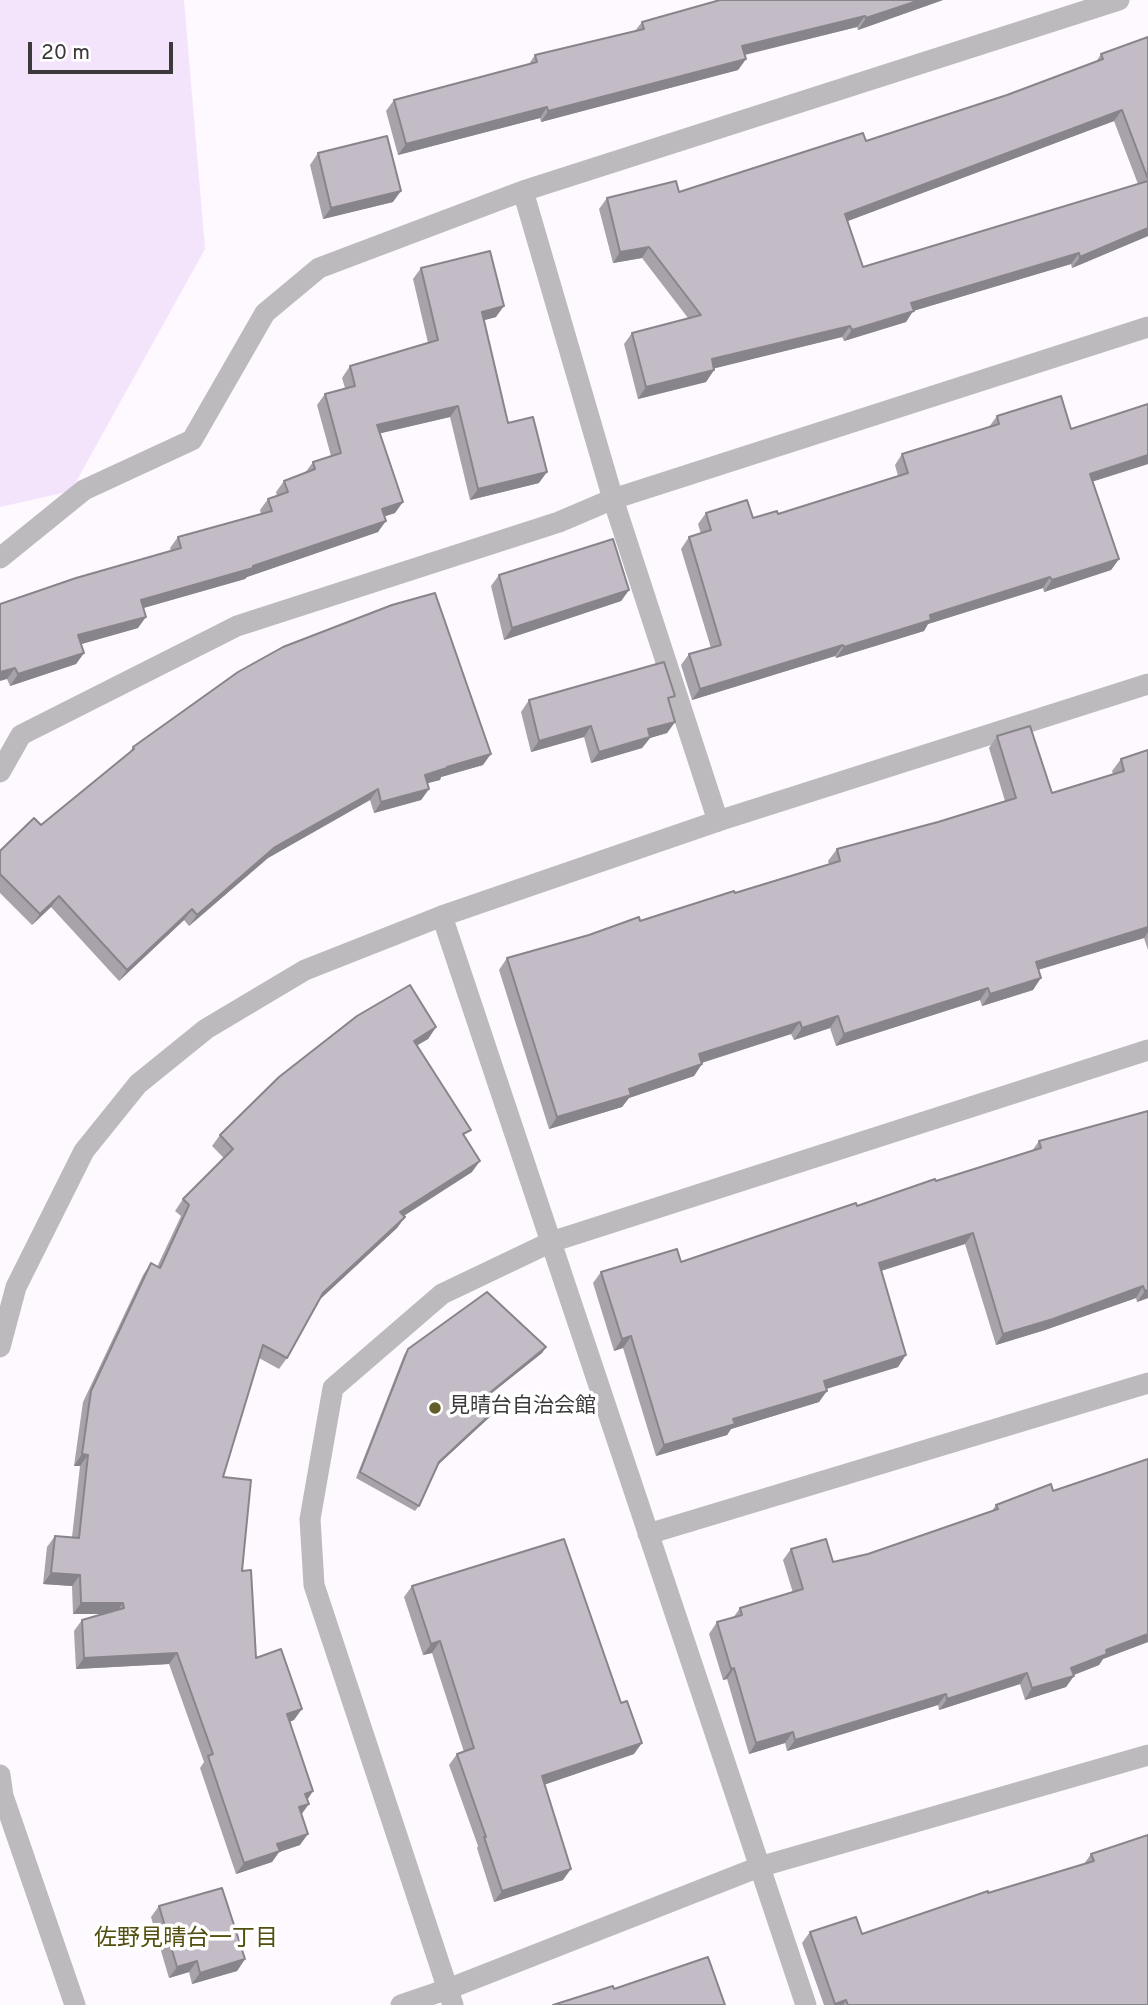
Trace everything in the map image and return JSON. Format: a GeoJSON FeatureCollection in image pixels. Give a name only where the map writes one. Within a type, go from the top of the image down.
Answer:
{"type":"FeatureCollection","features":[{"type":"Feature","properties":{"kind":"street"},"geometry":{"type":"LineString","coordinates":[[0,558],[84,490],[192,440],[265,313],[319,268],[523,191],[1119,0]]}},
{"type":"Feature","properties":{"kind":"street"},"geometry":{"type":"LineString","coordinates":[[523,191],[613,499],[718,821]]}},
{"type":"Feature","properties":{"kind":"street"},"geometry":{"type":"LineString","coordinates":[[0,772],[21,735],[237,626],[559,522],[613,499],[1148,327]]}},
{"type":"Feature","properties":{"kind":"street"},"geometry":{"type":"LineString","coordinates":[[0,1347],[16,1287],[84,1151],[138,1084],[206,1029],[305,970],[442,916],[718,821],[1148,684]]}},
{"type":"Feature","properties":{"kind":"street"},"geometry":{"type":"LineString","coordinates":[[442,916],[806,2005]]}},
{"type":"Feature","properties":{"kind":"street"},"geometry":{"type":"LineString","coordinates":[[451,1997],[314,1585],[310,1519],[333,1388],[442,1294],[551,1242],[1148,1050]]}},
{"type":"Feature","properties":{"kind":"street"},"geometry":{"type":"LineString","coordinates":[[648,1534],[1148,1383]]}},
{"type":"Feature","properties":{"kind":"street"},"geometry":{"type":"LineString","coordinates":[[401,2005],[451,1997],[759,1867],[1148,1755]]}},
{"type":"Feature","properties":{"kind":"street"},"geometry":{"type":"LineString","coordinates":[[0,1774],[2,1796],[75,2005]]}},
{"type":"Feature","properties":{"kind":"shaded area"},"geometry":{"type":"Polygon","coordinates":[[[0,0],[184,0],[205,249],[71,491],[0,507],[0,0]]]}},
{"type":"Feature","properties":{"kind":"building"},"geometry":{"type":"Polygon","coordinates":[[[720,0],[920,0],[866,18],[865,16],[742,46],[746,59],[548,111],[547,107],[406,144],[394,100],[537,62],[535,55],[644,29],[642,22],[720,0]]]}},
{"type":"Feature","properties":{"kind":"building"},"geometry":{"type":"Polygon","coordinates":[[[1148,37],[1148,179],[1122,110],[845,214],[863,267],[1148,181],[1148,228],[1080,257],[1079,253],[911,303],[914,311],[852,330],[850,326],[712,359],[714,370],[646,387],[632,333],[701,315],[649,247],[620,252],[607,198],[676,181],[679,192],[863,133],[866,141],[1007,95],[1103,59],[1101,54],[1148,37]]]}},
{"type":"Feature","properties":{"kind":"building"},"geometry":{"type":"Polygon","coordinates":[[[387,136],[401,191],[331,208],[318,153],[387,136]]]}},
{"type":"Feature","properties":{"kind":"building"},"geometry":{"type":"Polygon","coordinates":[[[490,251],[504,306],[482,312],[508,423],[533,417],[547,472],[478,489],[458,406],[377,425],[403,502],[382,509],[386,521],[253,568],[141,600],[146,617],[78,635],[84,653],[18,674],[15,668],[0,672],[0,604],[76,578],[181,548],[178,537],[272,511],[268,499],[288,492],[284,481],[315,469],[313,462],[341,453],[325,394],[355,386],[350,366],[438,340],[421,268],[490,251]]]}},
{"type":"Feature","properties":{"kind":"building"},"geometry":{"type":"Polygon","coordinates":[[[1061,396],[1071,429],[1148,404],[1148,455],[1090,474],[1119,559],[1052,580],[1050,577],[930,615],[931,620],[700,689],[689,654],[721,645],[689,537],[711,530],[706,513],[747,500],[753,518],[777,511],[778,514],[908,473],[902,454],[999,424],[997,416],[1061,396]]]}},
{"type":"Feature","properties":{"kind":"building"},"geometry":{"type":"Polygon","coordinates":[[[613,539],[629,590],[512,628],[499,575],[613,539]]]}},
{"type":"Feature","properties":{"kind":"building"},"geometry":{"type":"Polygon","coordinates":[[[435,593],[491,754],[425,775],[429,789],[381,802],[378,789],[275,847],[197,915],[192,909],[127,970],[59,896],[40,914],[0,874],[0,851],[34,818],[41,825],[134,749],[133,747],[238,672],[283,647],[392,605],[435,593]]]}},
{"type":"Feature","properties":{"kind":"building"},"geometry":{"type":"Polygon","coordinates":[[[664,662],[675,696],[668,698],[675,722],[648,729],[650,737],[599,752],[591,726],[539,741],[529,700],[664,662]]]}},
{"type":"Feature","properties":{"kind":"building"},"geometry":{"type":"Polygon","coordinates":[[[1030,726],[1052,793],[1124,771],[1121,759],[1148,750],[1148,927],[1036,962],[1041,978],[990,994],[988,988],[844,1034],[838,1016],[802,1028],[800,1022],[699,1054],[702,1064],[629,1089],[631,1095],[557,1117],[507,958],[589,935],[639,917],[640,921],[840,861],[837,849],[1016,798],[997,736],[1030,726]]]}},
{"type":"Feature","properties":{"kind":"building"},"geometry":{"type":"Polygon","coordinates":[[[410,985],[436,1027],[414,1041],[471,1130],[463,1134],[480,1161],[400,1212],[405,1217],[323,1293],[287,1358],[263,1345],[223,1477],[251,1480],[242,1571],[251,1570],[256,1658],[281,1649],[302,1709],[287,1714],[313,1791],[305,1794],[309,1804],[299,1807],[308,1834],[277,1844],[280,1851],[244,1863],[208,1756],[213,1754],[177,1653],[84,1658],[82,1620],[124,1608],[123,1603],[81,1603],[80,1575],[51,1573],[55,1536],[79,1538],[88,1455],[82,1454],[91,1391],[151,1263],[160,1268],[189,1205],[183,1199],[233,1149],[220,1135],[279,1077],[357,1016],[410,985]]]}},
{"type":"Feature","properties":{"kind":"building"},"geometry":{"type":"Polygon","coordinates":[[[1148,1111],[1148,1290],[1145,1291],[1143,1286],[1003,1334],[973,1233],[879,1263],[906,1355],[824,1381],[827,1391],[733,1419],[735,1424],[664,1445],[631,1336],[622,1339],[601,1272],[677,1249],[681,1262],[856,1203],[857,1206],[935,1179],[936,1181],[1041,1148],[1039,1141],[1148,1111]]]}},
{"type":"Feature","properties":{"kind":"building","name":"見晴台自治会館"},"geometry":{"type":"Polygon","coordinates":[[[487,1292],[546,1347],[487,1395],[496,1409],[439,1462],[419,1506],[360,1472],[408,1349],[487,1292]]]}},
{"type":"Feature","properties":{"kind":"building"},"geometry":{"type":"Polygon","coordinates":[[[1148,1459],[1148,1634],[1106,1650],[1107,1654],[1071,1668],[1074,1676],[1032,1688],[1027,1673],[947,1699],[946,1694],[795,1740],[793,1732],[756,1743],[717,1622],[742,1615],[740,1608],[803,1589],[791,1549],[826,1539],[833,1562],[868,1554],[998,1509],[996,1505],[1051,1484],[1053,1491],[1148,1459]]]}},
{"type":"Feature","properties":{"kind":"building"},"geometry":{"type":"Polygon","coordinates":[[[564,1539],[621,1703],[627,1701],[642,1743],[542,1776],[571,1869],[502,1891],[457,1754],[474,1748],[440,1641],[431,1644],[412,1586],[564,1539]]]}},
{"type":"Feature","properties":{"kind":"building"},"geometry":{"type":"Polygon","coordinates":[[[1148,1835],[1148,2005],[848,2005],[846,2000],[835,2004],[810,1932],[856,1917],[862,1934],[988,1891],[1094,1861],[1091,1854],[1148,1835]]]}},
{"type":"Feature","properties":{"kind":"building"},"geometry":{"type":"Polygon","coordinates":[[[222,1888],[245,1959],[200,1973],[197,1961],[177,1967],[159,1906],[222,1888]]]}},
{"type":"Feature","properties":{"kind":"building"},"geometry":{"type":"Polygon","coordinates":[[[708,1957],[725,2005],[553,2005],[613,1986],[614,1989],[708,1957]]]}},
{"type":"Feature","properties":{"kind":"place","name":"見晴台自治会館"},"geometry":{"type":"Point","coordinates":[435,1408]}},
{"type":"Feature","properties":{"kind":"district","name":"佐野見晴台一丁目"},"geometry":{"type":"Point","coordinates":[186,1940]}}]}
